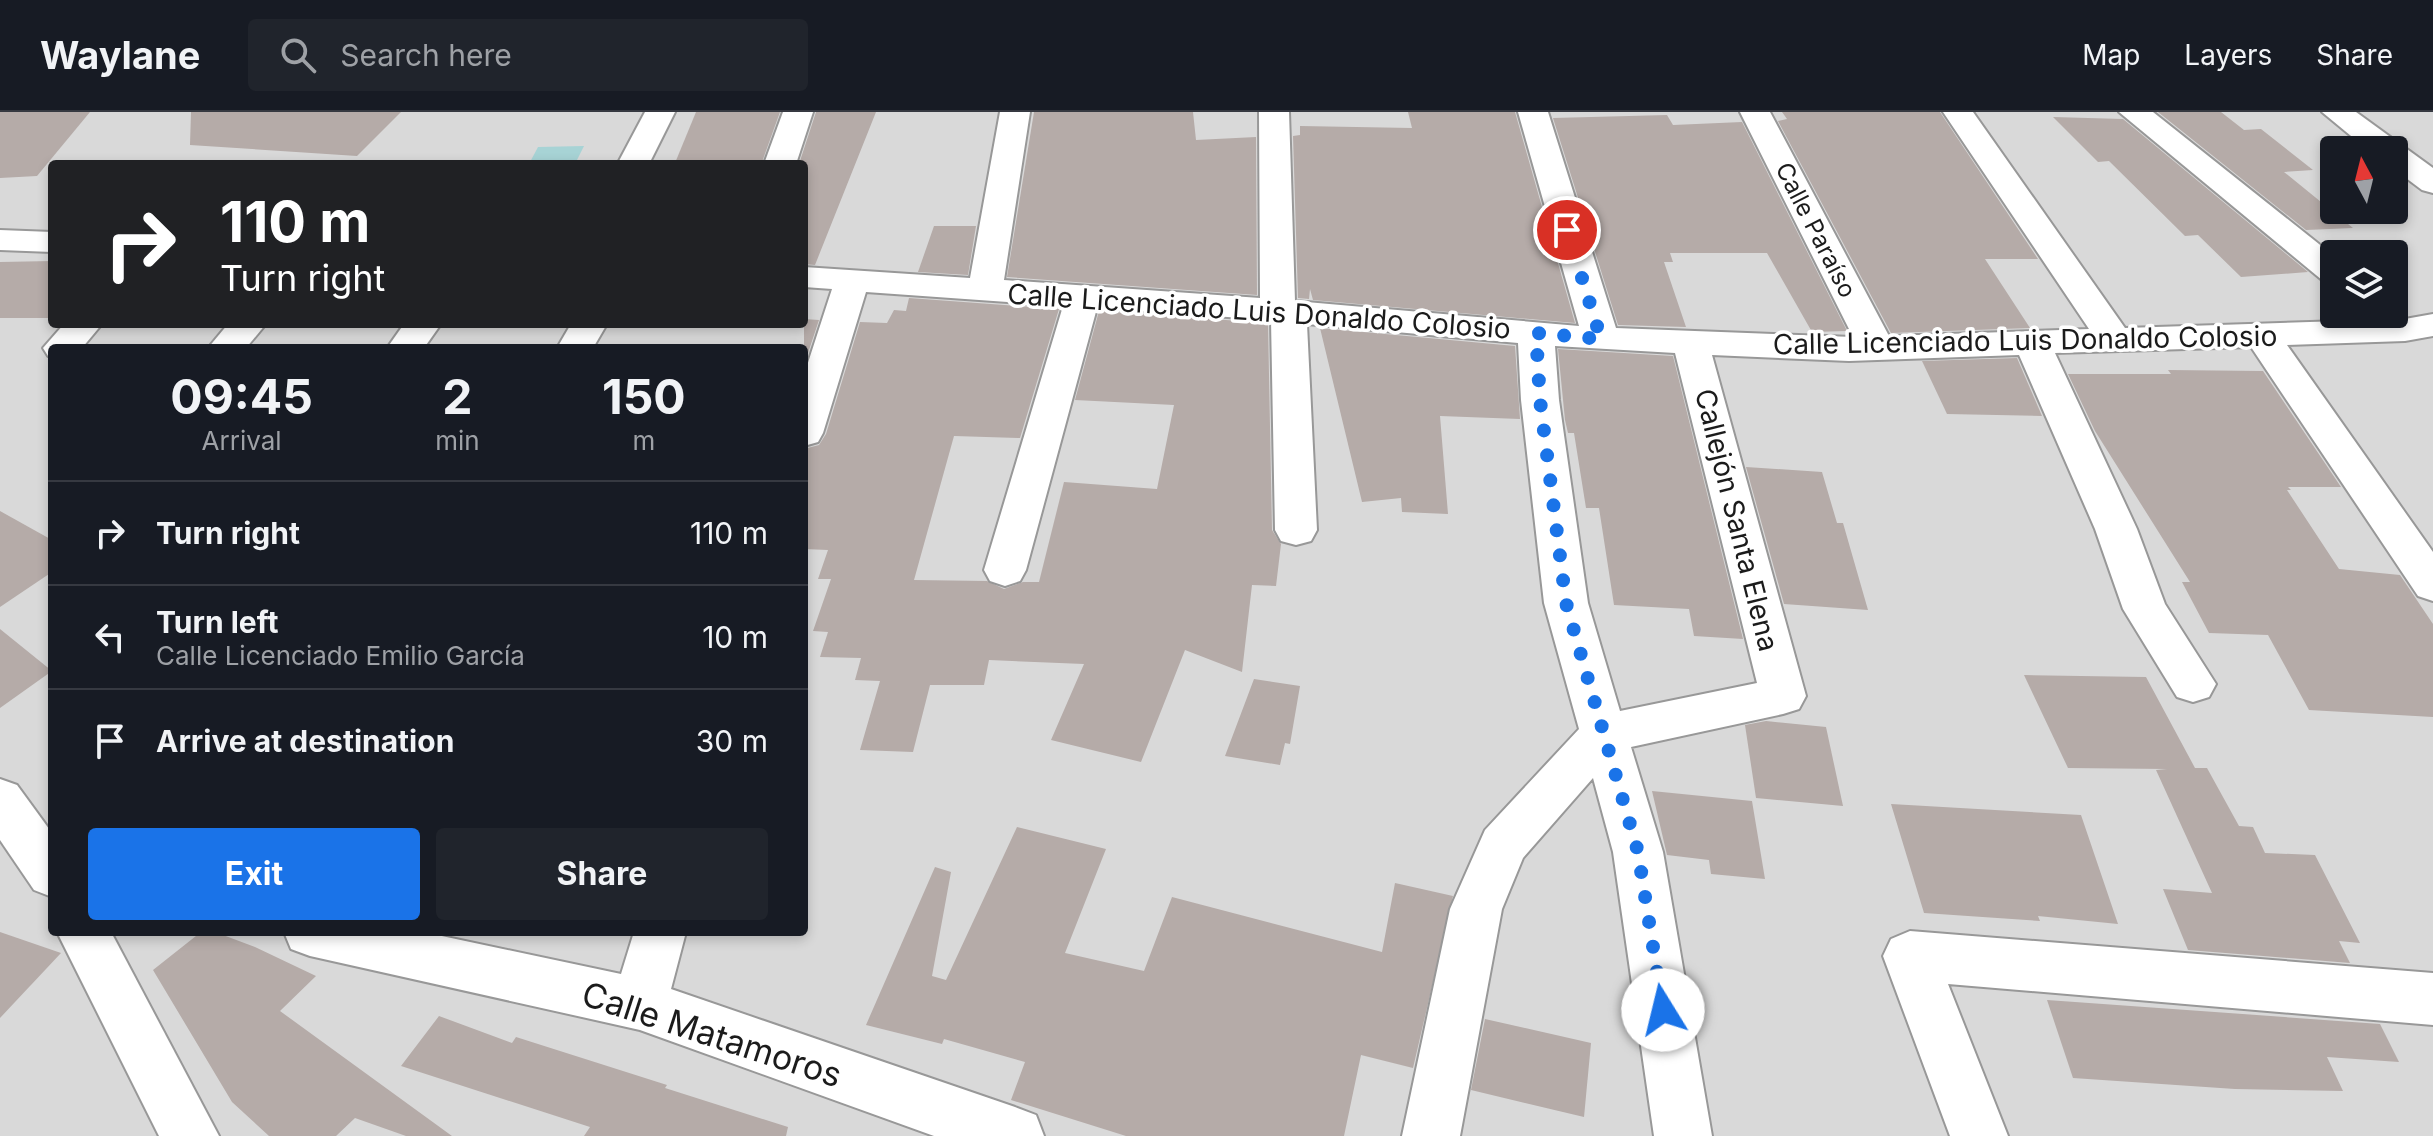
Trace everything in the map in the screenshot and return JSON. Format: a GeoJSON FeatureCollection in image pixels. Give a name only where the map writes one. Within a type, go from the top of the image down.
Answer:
{"type":"FeatureCollection","features":[{"type":"Feature","properties":{"kind":"street"},"geometry":{"type":"LineString","coordinates":[[636,160],[660,112]]}},
{"type":"Feature","properties":{"kind":"street"},"geometry":{"type":"LineString","coordinates":[[781,160],[798,112]]}},
{"type":"Feature","properties":{"kind":"street"},"geometry":{"type":"LineString","coordinates":[[985,290],[1015,112]]}},
{"type":"Feature","properties":{"kind":"street"},"geometry":{"type":"LineString","coordinates":[[1274,112],[1296,530]]}},
{"type":"Feature","properties":{"kind":"street"},"geometry":{"type":"LineString","coordinates":[[1533,112],[1601,339]]}},
{"type":"Feature","properties":{"kind":"street","name":"Calle Paraíso"},"geometry":{"type":"LineString","coordinates":[[1755,112],[1877,348]]}},
{"type":"Feature","properties":{"kind":"street"},"geometry":{"type":"LineString","coordinates":[[1958,112],[2113,338]]}},
{"type":"Feature","properties":{"kind":"street"},"geometry":{"type":"LineString","coordinates":[[2134,112],[2320,262]]}},
{"type":"Feature","properties":{"kind":"street"},"geometry":{"type":"LineString","coordinates":[[2337,112],[2369,136]]}},
{"type":"Feature","properties":{"kind":"street"},"geometry":{"type":"LineString","coordinates":[[2408,164],[2433,183]]}},
{"type":"Feature","properties":{"kind":"street"},"geometry":{"type":"LineString","coordinates":[[0,240],[48,242]]}},
{"type":"Feature","properties":{"kind":"street","name":"Calle Licenciado Luis Donaldo Colosio"},"geometry":{"type":"LineString","coordinates":[[808,277],[1283,310],[1601,339],[1691,344],[1877,348],[2261,334],[2341,328]]}},
{"type":"Feature","properties":{"kind":"street"},"geometry":{"type":"LineString","coordinates":[[808,420],[852,282]]}},
{"type":"Feature","properties":{"kind":"street"},"geometry":{"type":"LineString","coordinates":[[1005,570],[1083,296]]}},
{"type":"Feature","properties":{"kind":"street"},"geometry":{"type":"LineString","coordinates":[[65,344],[80,328]]}},
{"type":"Feature","properties":{"kind":"street"},"geometry":{"type":"LineString","coordinates":[[230,344],[244,328]]}},
{"type":"Feature","properties":{"kind":"street"},"geometry":{"type":"LineString","coordinates":[[1536,333],[1540,400],[1566,603],[1638,852],[1683,1136]]}},
{"type":"Feature","properties":{"kind":"street"},"geometry":{"type":"LineString","coordinates":[[2261,334],[2433,585]]}},
{"type":"Feature","properties":{"kind":"street"},"geometry":{"type":"LineString","coordinates":[[2032,342],[2116,529],[2145,609],[2193,684]]}},
{"type":"Feature","properties":{"kind":"street","name":"Callejón Santa Elena"},"geometry":{"type":"LineString","coordinates":[[1603,734],[1783,696],[1691,344]]}},
{"type":"Feature","properties":{"kind":"street"},"geometry":{"type":"LineString","coordinates":[[1431,1136],[1476,909],[1497,858],[1503,845],[1603,734]]}},
{"type":"Feature","properties":{"kind":"street"},"geometry":{"type":"LineString","coordinates":[[0,800],[48,868]]}},
{"type":"Feature","properties":{"kind":"street"},"geometry":{"type":"LineString","coordinates":[[85,936],[190,1136]]}},
{"type":"Feature","properties":{"kind":"street","name":"Calle Matamoros"},"geometry":{"type":"LineString","coordinates":[[328,936],[640,1004],[1015,1136]]}},
{"type":"Feature","properties":{"kind":"street"},"geometry":{"type":"LineString","coordinates":[[640,1004],[659,936]]}},
{"type":"Feature","properties":{"kind":"street"},"geometry":{"type":"LineString","coordinates":[[1979,1136],[1910,956],[2433,999]]}},
{"type":"Feature","properties":{"kind":"shaded area"},"geometry":{"type":"Polygon","coordinates":[[[0,112],[2433,112],[2433,1136],[0,1136],[0,112]]]}},
{"type":"Feature","properties":{"kind":"water"},"geometry":{"type":"Polygon","coordinates":[[[584,146],[577,160],[531,160],[538,147],[584,146]]]}},
{"type":"Feature","properties":{"kind":"building"},"geometry":{"type":"Polygon","coordinates":[[[0,112],[90,112],[37,176],[0,178],[0,112]]]}},
{"type":"Feature","properties":{"kind":"building"},"geometry":{"type":"Polygon","coordinates":[[[191,112],[401,112],[357,156],[190,145],[191,112]]]}},
{"type":"Feature","properties":{"kind":"building"},"geometry":{"type":"Polygon","coordinates":[[[696,112],[780,112],[763,160],[676,160],[696,112]]]}},
{"type":"Feature","properties":{"kind":"building"},"geometry":{"type":"Polygon","coordinates":[[[816,112],[876,112],[815,265],[808,264],[808,160],[800,160],[816,112]]]}},
{"type":"Feature","properties":{"kind":"building"},"geometry":{"type":"Polygon","coordinates":[[[1034,112],[1193,112],[1196,140],[1256,137],[1257,295],[1007,277],[1034,112]]]}},
{"type":"Feature","properties":{"kind":"building"},"geometry":{"type":"Polygon","coordinates":[[[1408,112],[1515,112],[1575,323],[1313,300],[1310,289],[1309,299],[1298,298],[1293,136],[1300,135],[1300,126],[1412,128],[1408,112]]]}},
{"type":"Feature","properties":{"kind":"building"},"geometry":{"type":"Polygon","coordinates":[[[1782,112],[1940,112],[2038,259],[1985,259],[2030,328],[1891,333],[1778,121],[1787,119],[1782,112]]]}},
{"type":"Feature","properties":{"kind":"building"},"geometry":{"type":"Polygon","coordinates":[[[2158,112],[2221,112],[2244,130],[2261,129],[2313,170],[2284,172],[2320,201],[2320,224],[2348,224],[2353,228],[2306,230],[2158,112]]]}},
{"type":"Feature","properties":{"kind":"building"},"geometry":{"type":"Polygon","coordinates":[[[1667,115],[1673,125],[1742,122],[1847,331],[1812,332],[1767,253],[1670,253],[1673,262],[1664,262],[1686,327],[1618,325],[1553,118],[1667,115]]]}},
{"type":"Feature","properties":{"kind":"building"},"geometry":{"type":"Polygon","coordinates":[[[2053,117],[2123,119],[2308,272],[2241,277],[2198,235],[2185,236],[2109,161],[2098,162],[2053,117]]]}},
{"type":"Feature","properties":{"kind":"building"},"geometry":{"type":"Polygon","coordinates":[[[934,226],[976,226],[968,275],[918,272],[934,226]]]}},
{"type":"Feature","properties":{"kind":"building"},"geometry":{"type":"Polygon","coordinates":[[[48,261],[48,318],[0,318],[0,262],[48,261]]]}},
{"type":"Feature","properties":{"kind":"building"},"geometry":{"type":"Polygon","coordinates":[[[909,298],[1059,309],[1020,438],[954,436],[914,580],[987,581],[1004,589],[1023,582],[1039,582],[1064,482],[1157,489],[1174,405],[1075,400],[1099,311],[1268,323],[1272,530],[1281,544],[1276,586],[1252,585],[1242,672],[1185,650],[1141,762],[1051,740],[1084,664],[989,660],[984,685],[930,685],[913,752],[860,750],[880,681],[855,680],[861,658],[820,657],[828,632],[813,631],[831,579],[818,579],[828,550],[808,549],[808,448],[819,445],[826,434],[860,322],[887,323],[894,310],[906,311],[909,298]]]}},
{"type":"Feature","properties":{"kind":"building"},"geometry":{"type":"Polygon","coordinates":[[[808,319],[819,320],[808,353],[808,344],[804,344],[804,328],[808,328],[808,319]]]}},
{"type":"Feature","properties":{"kind":"building"},"geometry":{"type":"Polygon","coordinates":[[[1320,328],[1515,346],[1520,419],[1440,416],[1448,514],[1402,512],[1401,498],[1362,502],[1320,328]]]}},
{"type":"Feature","properties":{"kind":"building"},"geometry":{"type":"Polygon","coordinates":[[[1558,349],[1673,356],[1743,639],[1694,636],[1689,609],[1614,605],[1599,508],[1586,508],[1574,433],[1568,433],[1565,420],[1558,349]]]}},
{"type":"Feature","properties":{"kind":"building"},"geometry":{"type":"Polygon","coordinates":[[[2017,358],[2042,416],[1947,414],[1922,361],[2017,358]]]}},
{"type":"Feature","properties":{"kind":"building"},"geometry":{"type":"Polygon","coordinates":[[[2168,370],[2263,371],[2341,487],[2288,487],[2291,490],[2287,490],[2339,569],[2400,575],[2433,624],[2433,717],[2309,710],[2268,635],[2209,633],[2182,582],[2190,582],[2095,431],[2068,374],[2171,374],[2168,370]]]}},
{"type":"Feature","properties":{"kind":"building"},"geometry":{"type":"Polygon","coordinates":[[[1746,467],[1822,472],[1837,523],[1843,523],[1868,610],[1784,604],[1746,467]]]}},
{"type":"Feature","properties":{"kind":"building"},"geometry":{"type":"Polygon","coordinates":[[[0,511],[48,538],[48,575],[0,607],[0,511]]]}},
{"type":"Feature","properties":{"kind":"building"},"geometry":{"type":"Polygon","coordinates":[[[0,629],[48,668],[48,674],[0,708],[0,629]]]}},
{"type":"Feature","properties":{"kind":"building"},"geometry":{"type":"Polygon","coordinates":[[[2024,675],[2146,677],[2195,768],[2207,768],[2239,826],[2253,827],[2265,853],[2315,855],[2360,943],[2339,941],[2350,963],[2188,950],[2163,889],[2212,893],[2156,770],[2167,769],[2068,768],[2024,675]]]}},
{"type":"Feature","properties":{"kind":"building"},"geometry":{"type":"Polygon","coordinates":[[[1254,679],[1300,686],[1290,744],[1285,743],[1280,765],[1225,756],[1254,679]]]}},
{"type":"Feature","properties":{"kind":"building"},"geometry":{"type":"Polygon","coordinates":[[[1766,721],[1826,727],[1843,806],[1756,798],[1745,725],[1766,721]]]}},
{"type":"Feature","properties":{"kind":"building"},"geometry":{"type":"Polygon","coordinates":[[[1652,791],[1752,801],[1765,879],[1711,874],[1709,860],[1667,855],[1652,791]]]}},
{"type":"Feature","properties":{"kind":"building"},"geometry":{"type":"Polygon","coordinates":[[[1891,804],[2081,815],[2118,924],[2038,916],[2040,921],[1924,913],[1891,804]]]}},
{"type":"Feature","properties":{"kind":"building"},"geometry":{"type":"Polygon","coordinates":[[[1017,827],[1106,849],[1065,953],[1144,971],[1172,897],[1382,952],[1395,883],[1453,896],[1413,1068],[1361,1055],[1344,1136],[1126,1136],[1011,1100],[1025,1062],[944,1039],[942,1044],[866,1025],[935,867],[951,872],[932,976],[946,980],[1017,827]]]}},
{"type":"Feature","properties":{"kind":"building"},"geometry":{"type":"Polygon","coordinates":[[[0,932],[61,953],[0,1018],[0,932]]]}},
{"type":"Feature","properties":{"kind":"building"},"geometry":{"type":"Polygon","coordinates":[[[196,936],[226,936],[316,976],[280,1011],[452,1136],[406,1136],[355,1118],[336,1136],[269,1136],[232,1102],[153,970],[196,936]]]}},
{"type":"Feature","properties":{"kind":"building"},"geometry":{"type":"Polygon","coordinates":[[[2047,1000],[2380,1024],[2399,1062],[2327,1057],[2343,1091],[2235,1089],[2073,1078],[2047,1000]]]}},
{"type":"Feature","properties":{"kind":"building"},"geometry":{"type":"Polygon","coordinates":[[[439,1016],[512,1043],[516,1037],[667,1085],[665,1088],[788,1127],[786,1136],[584,1136],[590,1127],[401,1066],[439,1016]]]}},
{"type":"Feature","properties":{"kind":"building"},"geometry":{"type":"Polygon","coordinates":[[[1485,1019],[1591,1043],[1584,1117],[1471,1090],[1485,1019]]]}},
{"type":"Feature","properties":{"kind":"route"},"geometry":{"type":"LineString","coordinates":[[1567,230],[1601,339],[1536,333],[1540,400],[1566,603],[1638,852],[1663,1010]]}}]}
